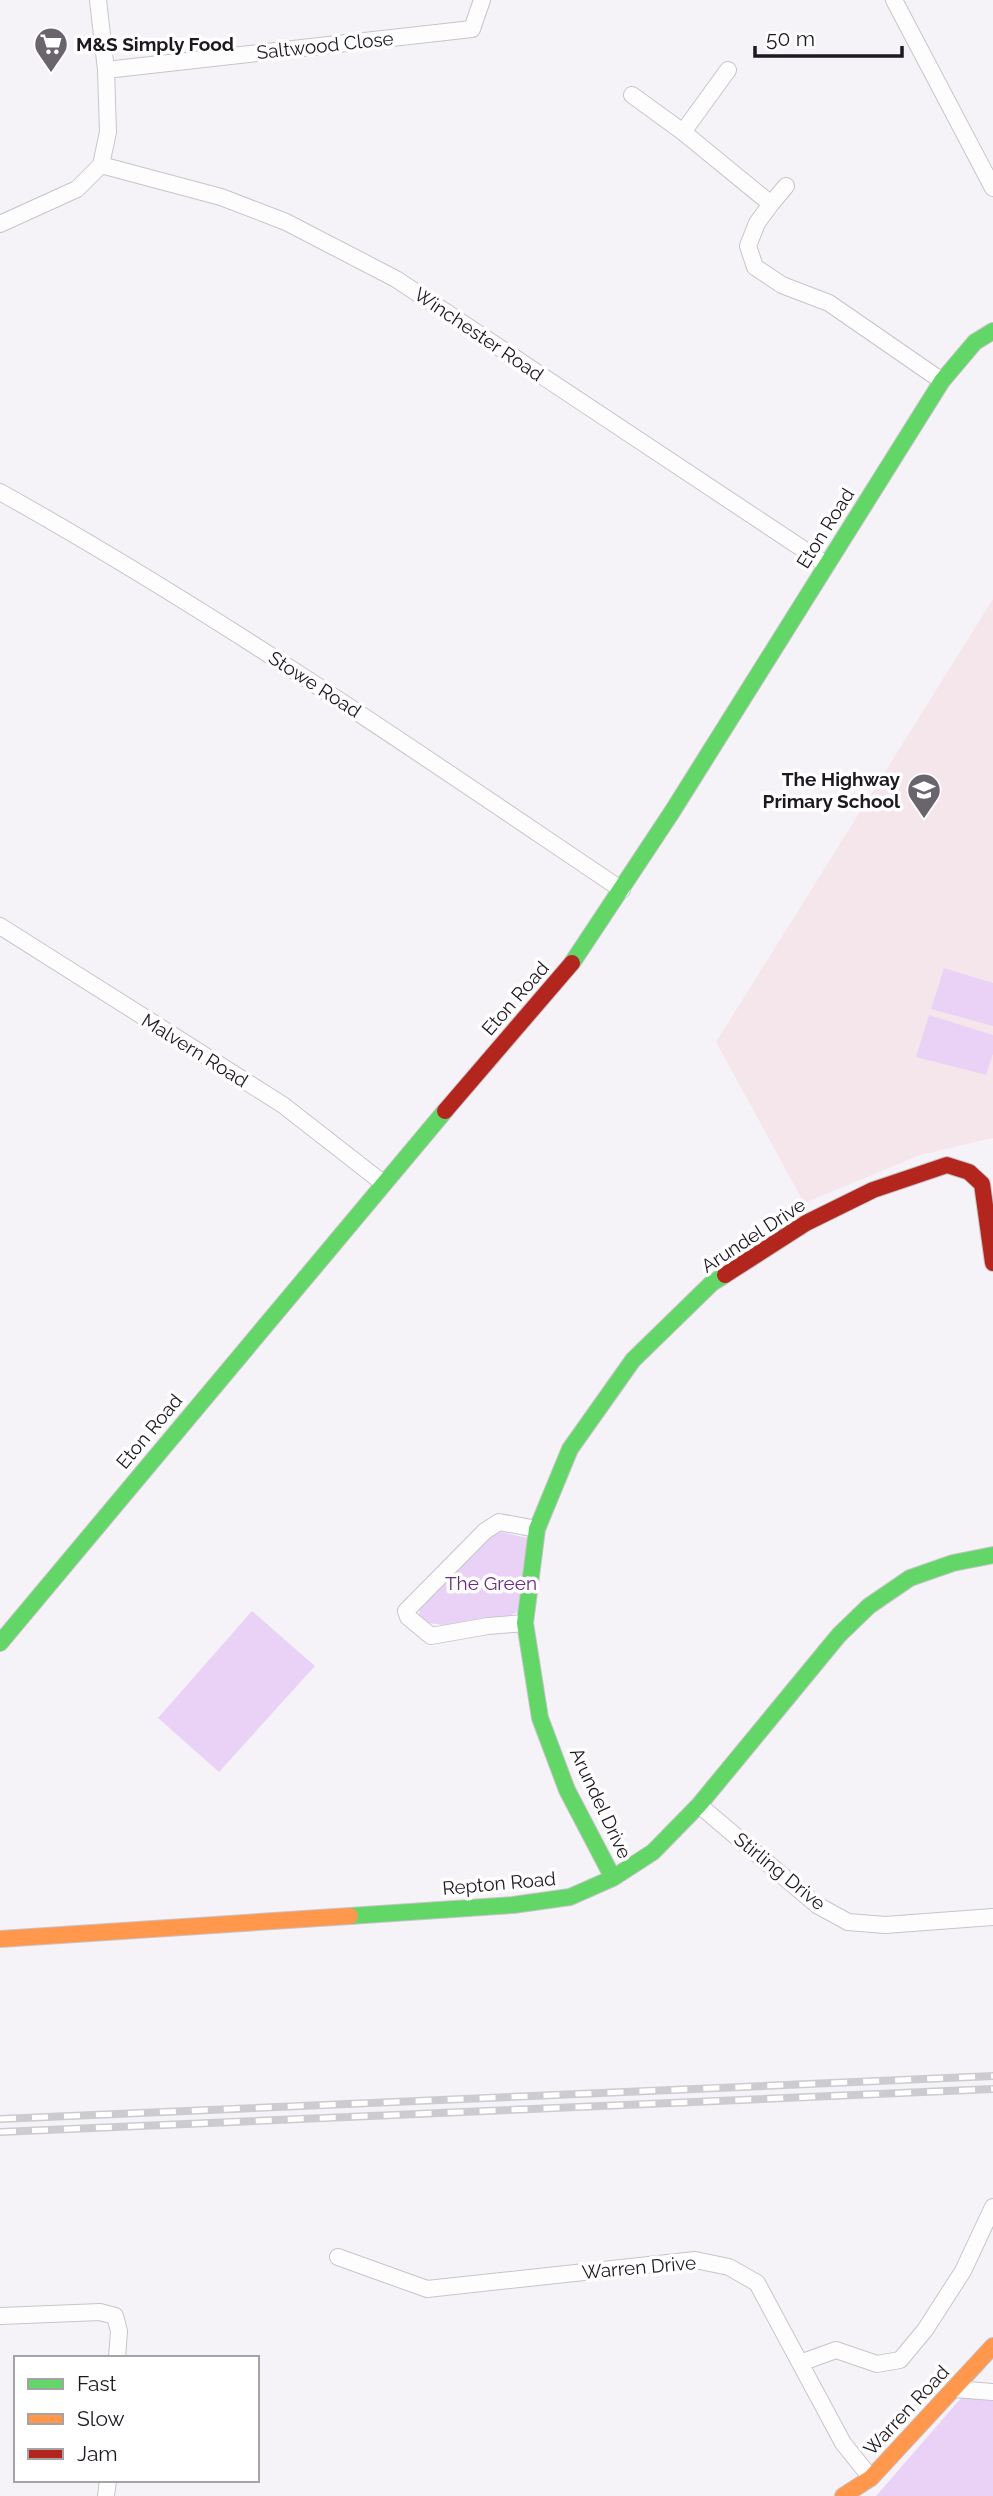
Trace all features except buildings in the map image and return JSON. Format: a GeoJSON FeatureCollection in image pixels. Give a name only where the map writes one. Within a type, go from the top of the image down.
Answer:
{"type":"FeatureCollection","features":[{"type":"Feature","properties":{"kind":"street"},"geometry":{"type":"LineString","coordinates":[[0,224],[76,190],[101,164],[108,132],[106,70],[98,0]]}},
{"type":"Feature","properties":{"kind":"street","name":"Saltwood Close"},"geometry":{"type":"LineString","coordinates":[[106,70],[472,29],[482,0]]}},
{"type":"Feature","properties":{"kind":"street"},"geometry":{"type":"LineString","coordinates":[[894,0],[993,188]]}},
{"type":"Feature","properties":{"kind":"street"},"geometry":{"type":"LineString","coordinates":[[683,132],[728,70]]}},
{"type":"Feature","properties":{"kind":"street"},"geometry":{"type":"LineString","coordinates":[[632,95],[683,132],[771,204]]}},
{"type":"Feature","properties":{"kind":"street","name":"Winchester Road"},"geometry":{"type":"LineString","coordinates":[[101,164],[221,197],[286,222],[396,279],[827,565]]}},
{"type":"Feature","properties":{"kind":"street"},"geometry":{"type":"LineString","coordinates":[[786,186],[757,223],[748,246],[755,267],[782,285],[829,303],[942,382]]}},
{"type":"Feature","properties":{"kind":"street","name":"Eton Road"},"geometry":{"type":"LineString","coordinates":[[0,1643],[383,1183],[580,954],[942,382],[975,342],[993,331]]}},
{"type":"Feature","properties":{"kind":"street","name":"Stowe Road"},"geometry":{"type":"LineString","coordinates":[[0,492],[104,550],[296,670],[622,890]]}},
{"type":"Feature","properties":{"kind":"street","name":"Malvern Road"},"geometry":{"type":"LineString","coordinates":[[0,926],[283,1105],[383,1183]]}},
{"type":"Feature","properties":{"kind":"street","name":"Arundel Drive"},"geometry":{"type":"LineString","coordinates":[[613,1878],[567,1790],[540,1718],[525,1623],[537,1530],[570,1449],[632,1360],[712,1283],[806,1223],[873,1190],[947,1165],[970,1172],[982,1184],[993,1263]]}},
{"type":"Feature","properties":{"kind":"street"},"geometry":{"type":"LineString","coordinates":[[525,1623],[431,1636],[408,1618],[406,1611],[485,1531],[499,1522],[537,1530]]}},
{"type":"Feature","properties":{"kind":"street","name":"Repton Road"},"geometry":{"type":"LineString","coordinates":[[0,1939],[513,1905],[570,1897],[613,1878],[653,1852],[699,1805],[839,1635],[869,1606],[910,1578],[953,1563],[993,1555]]}},
{"type":"Feature","properties":{"kind":"street","name":"Stirling Drive"},"geometry":{"type":"LineString","coordinates":[[699,1805],[817,1905],[848,1922],[886,1925],[993,1917]]}},
{"type":"Feature","properties":{"kind":"street"},"geometry":{"type":"LineString","coordinates":[[800,2363],[836,2350],[877,2364],[900,2360],[925,2330],[963,2271],[993,2207]]}},
{"type":"Feature","properties":{"kind":"street","name":"Warren Drive"},"geometry":{"type":"LineString","coordinates":[[338,2257],[427,2288],[695,2260],[729,2267],[757,2283],[843,2443],[871,2478]]}},
{"type":"Feature","properties":{"kind":"street"},"geometry":{"type":"LineString","coordinates":[[0,2316],[100,2312],[115,2316],[119,2331],[117,2356]]}},
{"type":"Feature","properties":{"kind":"street","name":"Warren Road"},"geometry":{"type":"LineString","coordinates":[[843,2496],[871,2478],[993,2346]]}},
{"type":"Feature","properties":{"kind":"street"},"geometry":{"type":"LineString","coordinates":[[954,2389],[993,2392]]}},
{"type":"Feature","properties":{"kind":"shaded area","name":"The Highway Primary School"},"geometry":{"type":"Polygon","coordinates":[[[993,599],[993,1138],[920,1155],[804,1203],[716,1042],[993,599]]]}},
{"type":"Feature","properties":{"kind":"green space"},"geometry":{"type":"Polygon","coordinates":[[[944,968],[993,983],[993,1026],[931,1009],[944,968]]]}},
{"type":"Feature","properties":{"kind":"green space"},"geometry":{"type":"Polygon","coordinates":[[[929,1015],[993,1035],[993,1054],[986,1075],[916,1057],[929,1015]]]}},
{"type":"Feature","properties":{"kind":"green space","name":"The Green"},"geometry":{"type":"Polygon","coordinates":[[[497,1531],[531,1539],[519,1611],[508,1617],[481,1618],[443,1625],[429,1623],[419,1615],[421,1604],[497,1531]]]}},
{"type":"Feature","properties":{"kind":"green space"},"geometry":{"type":"Polygon","coordinates":[[[252,1611],[315,1666],[219,1772],[158,1718],[252,1611]]]}},
{"type":"Feature","properties":{"kind":"green space"},"geometry":{"type":"Polygon","coordinates":[[[962,2397],[993,2400],[993,2496],[876,2496],[962,2397]]]}},
{"type":"Feature","properties":{"kind":"railway"},"geometry":{"type":"LineString","coordinates":[[0,2119],[993,2076]]}},
{"type":"Feature","properties":{"kind":"railway"},"geometry":{"type":"LineString","coordinates":[[0,2132],[993,2089]]}},
{"type":"Feature","properties":{"kind":"traffic: fast"},"geometry":{"type":"LineString","coordinates":[[572,963],[672,812],[942,381],[975,342],[993,331]]}},
{"type":"Feature","properties":{"kind":"traffic: fast"},"geometry":{"type":"LineString","coordinates":[[0,1643],[445,1111]]}},
{"type":"Feature","properties":{"kind":"traffic: fast"},"geometry":{"type":"LineString","coordinates":[[613,1878],[567,1790],[540,1718],[525,1623],[537,1529],[570,1449],[633,1360],[712,1283],[725,1275]]}},
{"type":"Feature","properties":{"kind":"traffic: fast"},"geometry":{"type":"LineString","coordinates":[[350,1916],[513,1905],[570,1897],[613,1878],[653,1852],[699,1805],[839,1635],[869,1606],[910,1578],[953,1563],[993,1555]]}},
{"type":"Feature","properties":{"kind":"traffic: slow"},"geometry":{"type":"LineString","coordinates":[[0,1939],[350,1916]]}},
{"type":"Feature","properties":{"kind":"traffic: slow"},"geometry":{"type":"LineString","coordinates":[[843,2496],[871,2478],[993,2346]]}},
{"type":"Feature","properties":{"kind":"traffic: jam"},"geometry":{"type":"LineString","coordinates":[[445,1111],[572,963]]}},
{"type":"Feature","properties":{"kind":"traffic: jam"},"geometry":{"type":"LineString","coordinates":[[725,1275],[806,1223],[873,1190],[947,1165],[969,1172],[982,1184],[993,1263]]}},
{"type":"Feature","properties":{"kind":"place","name":"M&S Simply Food"},"geometry":{"type":"Point","coordinates":[51,74]}},
{"type":"Feature","properties":{"kind":"place","name":"The Highway Primary School"},"geometry":{"type":"Point","coordinates":[924,820]}}]}
